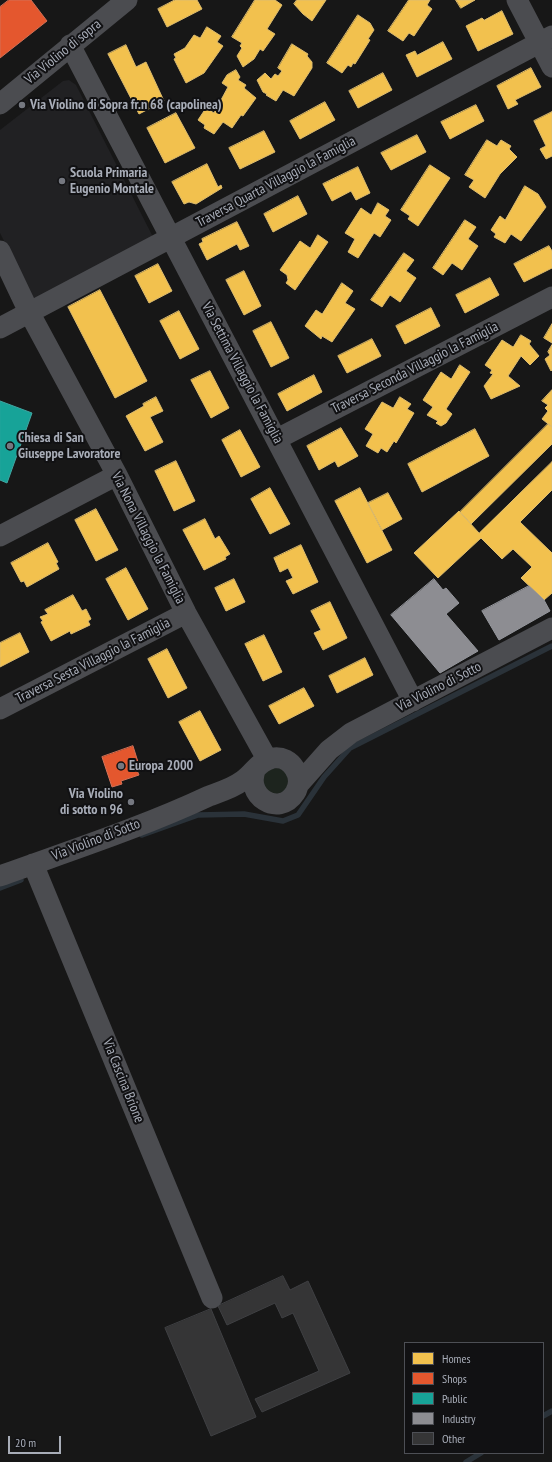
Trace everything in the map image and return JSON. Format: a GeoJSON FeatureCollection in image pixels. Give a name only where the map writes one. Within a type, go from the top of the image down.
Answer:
{"type":"FeatureCollection","features":[{"type":"Feature","properties":{"kind":"street","name":"Via Violino di sopra"},"geometry":{"type":"LineString","coordinates":[[0,104],[70,45],[127,0]]}},
{"type":"Feature","properties":{"kind":"street"},"geometry":{"type":"LineString","coordinates":[[517,0],[546,40],[552,67]]}},
{"type":"Feature","properties":{"kind":"street","name":"Traversa Quarta Villaggio la Famiglia"},"geometry":{"type":"LineString","coordinates":[[0,328],[546,40]]}},
{"type":"Feature","properties":{"kind":"street","name":"Via Settima Villaggio la Famiglia"},"geometry":{"type":"LineString","coordinates":[[70,45],[413,701]]}},
{"type":"Feature","properties":{"kind":"street","name":"Via Nona Villaggio la Famiglia"},"geometry":{"type":"LineString","coordinates":[[0,251],[29,312],[117,475],[186,613],[268,762]]}},
{"type":"Feature","properties":{"kind":"street","name":"Traversa Seconda Villaggio la Famiglia"},"geometry":{"type":"LineString","coordinates":[[277,439],[552,297]]}},
{"type":"Feature","properties":{"kind":"street"},"geometry":{"type":"LineString","coordinates":[[0,536],[117,475]]}},
{"type":"Feature","properties":{"kind":"street","name":"Traversa Sesta Villaggio la Famiglia"},"geometry":{"type":"LineString","coordinates":[[0,709],[186,613]]}},
{"type":"Feature","properties":{"kind":"street","name":"Via Violino di Sotto"},"geometry":{"type":"LineString","coordinates":[[191,805],[235,798],[270,803],[285,802],[291,798],[298,785],[330,750],[352,733],[552,628]]}},
{"type":"Feature","properties":{"kind":"street","name":"Via Violino di Sotto"},"geometry":{"type":"LineString","coordinates":[[0,876],[191,805],[242,781],[268,762],[330,750]]}},
{"type":"Feature","properties":{"kind":"street"},"geometry":{"type":"LineString","coordinates":[[270,803],[263,800],[254,789],[253,774],[268,762],[293,765],[296,771],[298,785]]}},
{"type":"Feature","properties":{"kind":"street","name":"Via Cascina Brione"},"geometry":{"type":"LineString","coordinates":[[33,864],[212,1298]]}},
{"type":"Feature","properties":{"kind":"shaded area","name":"Scuola Primaria Eugenio Montale"},"geometry":{"type":"Polygon","coordinates":[[[69,80],[76,85],[155,241],[34,301],[0,233],[0,130],[63,81],[69,80]]]}},
{"type":"Feature","properties":{"kind":"shaded area"},"geometry":{"type":"Polygon","coordinates":[[[276,768],[285,772],[289,781],[285,790],[276,794],[267,790],[263,781],[267,772],[276,768]]]}},
{"type":"Feature","properties":{"kind":"building: Homes"},"geometry":{"type":"Polygon","coordinates":[[[175,0],[197,0],[202,9],[167,27],[158,9],[175,0]]]}},
{"type":"Feature","properties":{"kind":"building: Homes"},"geometry":{"type":"Polygon","coordinates":[[[255,0],[275,0],[282,5],[267,29],[275,34],[263,51],[260,49],[254,59],[243,67],[237,56],[242,48],[240,46],[242,43],[232,37],[255,0]]]}},
{"type":"Feature","properties":{"kind":"building: Homes"},"geometry":{"type":"Polygon","coordinates":[[[297,0],[326,0],[312,21],[294,4],[297,0]]]}},
{"type":"Feature","properties":{"kind":"building: Homes"},"geometry":{"type":"Polygon","coordinates":[[[409,0],[430,0],[427,5],[432,9],[414,36],[409,33],[403,41],[388,31],[409,0]]]}},
{"type":"Feature","properties":{"kind":"building: Homes"},"geometry":{"type":"Polygon","coordinates":[[[456,0],[475,0],[461,8],[456,0]]]}},
{"type":"Feature","properties":{"kind":"building: Homes"},"geometry":{"type":"Polygon","coordinates":[[[502,11],[513,34],[478,51],[466,26],[482,18],[484,20],[502,11]]]}},
{"type":"Feature","properties":{"kind":"building: Homes"},"geometry":{"type":"Polygon","coordinates":[[[358,15],[370,23],[374,30],[368,39],[370,40],[355,64],[353,63],[351,67],[348,65],[342,73],[327,63],[358,15]]]}},
{"type":"Feature","properties":{"kind":"building: Homes"},"geometry":{"type":"Polygon","coordinates":[[[207,27],[221,36],[217,42],[223,46],[204,73],[186,83],[174,59],[176,58],[174,54],[185,48],[194,35],[200,38],[207,27]]]}},
{"type":"Feature","properties":{"kind":"building: Homes"},"geometry":{"type":"Polygon","coordinates":[[[443,42],[452,59],[417,77],[406,55],[415,51],[417,55],[443,42]]]}},
{"type":"Feature","properties":{"kind":"building: Homes"},"geometry":{"type":"Polygon","coordinates":[[[292,44],[308,54],[307,56],[312,62],[312,68],[294,96],[283,90],[276,101],[263,92],[257,80],[265,73],[271,79],[275,74],[278,76],[282,71],[278,68],[292,44]]]}},
{"type":"Feature","properties":{"kind":"building: Homes"},"geometry":{"type":"Polygon","coordinates":[[[126,45],[136,67],[146,62],[164,101],[139,114],[108,54],[126,45]]]}},
{"type":"Feature","properties":{"kind":"building: Homes"},"geometry":{"type":"Polygon","coordinates":[[[531,68],[541,87],[515,100],[518,104],[508,109],[497,86],[531,68]]]}},
{"type":"Feature","properties":{"kind":"building: Homes"},"geometry":{"type":"Polygon","coordinates":[[[236,70],[240,77],[238,80],[246,85],[244,88],[256,98],[232,128],[223,122],[214,134],[204,128],[205,125],[198,120],[206,108],[214,113],[228,87],[222,83],[227,75],[236,70]]]}},
{"type":"Feature","properties":{"kind":"building: Homes"},"geometry":{"type":"Polygon","coordinates":[[[383,73],[392,90],[358,108],[349,91],[383,73]]]}},
{"type":"Feature","properties":{"kind":"building: Homes"},"geometry":{"type":"Polygon","coordinates":[[[325,102],[335,120],[300,139],[290,121],[325,102]]]}},
{"type":"Feature","properties":{"kind":"building: Homes"},"geometry":{"type":"Polygon","coordinates":[[[476,105],[484,121],[450,139],[441,122],[476,105]]]}},
{"type":"Feature","properties":{"kind":"building: Homes"},"geometry":{"type":"Polygon","coordinates":[[[552,112],[552,156],[546,159],[540,149],[546,146],[534,121],[552,112]]]}},
{"type":"Feature","properties":{"kind":"building: Homes"},"geometry":{"type":"Polygon","coordinates":[[[176,113],[195,148],[165,163],[147,128],[176,113]]]}},
{"type":"Feature","properties":{"kind":"building: Homes"},"geometry":{"type":"Polygon","coordinates":[[[264,131],[275,152],[240,169],[229,148],[264,131]]]}},
{"type":"Feature","properties":{"kind":"building: Homes"},"geometry":{"type":"Polygon","coordinates":[[[417,135],[426,152],[391,170],[381,153],[417,135]]]}},
{"type":"Feature","properties":{"kind":"building: Homes"},"geometry":{"type":"Polygon","coordinates":[[[487,140],[497,146],[501,140],[511,146],[509,149],[517,157],[500,174],[485,198],[469,187],[474,180],[465,175],[487,140]]]}},
{"type":"Feature","properties":{"kind":"building: Homes"},"geometry":{"type":"Polygon","coordinates":[[[207,164],[218,187],[221,185],[222,188],[196,204],[189,202],[184,204],[172,182],[207,164]]]}},
{"type":"Feature","properties":{"kind":"building: Homes"},"geometry":{"type":"Polygon","coordinates":[[[430,165],[450,178],[418,226],[408,219],[410,216],[401,210],[430,165]]]}},
{"type":"Feature","properties":{"kind":"building: Homes"},"geometry":{"type":"Polygon","coordinates":[[[358,167],[370,193],[356,200],[351,191],[332,201],[323,184],[358,167]]]}},
{"type":"Feature","properties":{"kind":"building: Homes"},"geometry":{"type":"Polygon","coordinates":[[[525,186],[538,194],[546,207],[521,241],[511,234],[505,243],[494,237],[496,234],[491,230],[500,216],[505,220],[525,186]]]}},
{"type":"Feature","properties":{"kind":"building: Homes"},"geometry":{"type":"Polygon","coordinates":[[[298,196],[307,214],[273,232],[264,214],[298,196]]]}},
{"type":"Feature","properties":{"kind":"building: Homes"},"geometry":{"type":"Polygon","coordinates":[[[378,203],[389,210],[385,216],[391,220],[380,237],[374,233],[358,258],[348,252],[355,239],[345,233],[361,208],[371,215],[378,203]]]}},
{"type":"Feature","properties":{"kind":"building: Homes"},"geometry":{"type":"Polygon","coordinates":[[[465,220],[476,227],[468,239],[478,246],[462,270],[452,263],[443,275],[433,268],[465,220]]]}},
{"type":"Feature","properties":{"kind":"building: Homes"},"geometry":{"type":"Polygon","coordinates":[[[237,222],[249,246],[240,250],[237,244],[207,260],[199,244],[203,242],[202,239],[237,222]]]}},
{"type":"Feature","properties":{"kind":"building: Homes"},"geometry":{"type":"Polygon","coordinates":[[[318,235],[328,242],[295,290],[286,283],[288,280],[287,275],[280,270],[300,241],[310,248],[318,235]]]}},
{"type":"Feature","properties":{"kind":"building: Homes"},"geometry":{"type":"Polygon","coordinates":[[[549,246],[552,251],[552,268],[524,282],[514,264],[549,246]]]}},
{"type":"Feature","properties":{"kind":"building: Homes"},"geometry":{"type":"Polygon","coordinates":[[[404,253],[414,260],[406,271],[416,278],[400,302],[390,295],[382,307],[371,300],[404,253]]]}},
{"type":"Feature","properties":{"kind":"building: Homes"},"geometry":{"type":"Polygon","coordinates":[[[158,264],[172,291],[149,303],[135,276],[158,264]]]}},
{"type":"Feature","properties":{"kind":"building: Homes"},"geometry":{"type":"Polygon","coordinates":[[[244,271],[261,306],[244,315],[226,280],[244,271]]]}},
{"type":"Feature","properties":{"kind":"building: Homes"},"geometry":{"type":"Polygon","coordinates":[[[490,278],[499,295],[465,313],[456,295],[490,278]]]}},
{"type":"Feature","properties":{"kind":"building: Homes"},"geometry":{"type":"Polygon","coordinates":[[[342,283],[353,291],[345,303],[355,309],[332,342],[322,336],[321,339],[305,326],[316,310],[322,314],[342,283]]]}},
{"type":"Feature","properties":{"kind":"building: Homes"},"geometry":{"type":"Polygon","coordinates":[[[100,290],[147,381],[115,398],[68,307],[100,290]]]}},
{"type":"Feature","properties":{"kind":"building: Homes"},"geometry":{"type":"Polygon","coordinates":[[[431,308],[440,326],[405,344],[396,326],[431,308]]]}},
{"type":"Feature","properties":{"kind":"building: Homes"},"geometry":{"type":"Polygon","coordinates":[[[179,311],[199,349],[180,359],[160,321],[179,311]]]}},
{"type":"Feature","properties":{"kind":"building: Homes"},"geometry":{"type":"Polygon","coordinates":[[[271,322],[289,358],[271,367],[253,331],[271,322]]]}},
{"type":"Feature","properties":{"kind":"building: Homes"},"geometry":{"type":"Polygon","coordinates":[[[552,324],[552,343],[544,338],[552,324]]]}},
{"type":"Feature","properties":{"kind":"building: Homes"},"geometry":{"type":"Polygon","coordinates":[[[521,335],[531,341],[529,344],[539,356],[530,365],[521,356],[508,376],[520,386],[491,399],[484,386],[493,374],[490,373],[492,370],[485,365],[502,340],[513,347],[521,335]]]}},
{"type":"Feature","properties":{"kind":"building: Homes"},"geometry":{"type":"Polygon","coordinates":[[[372,339],[381,356],[347,373],[338,356],[372,339]]]}},
{"type":"Feature","properties":{"kind":"building: Homes"},"geometry":{"type":"Polygon","coordinates":[[[552,345],[551,371],[545,359],[550,355],[548,352],[552,345]]]}},
{"type":"Feature","properties":{"kind":"building: Homes"},"geometry":{"type":"Polygon","coordinates":[[[460,365],[470,372],[446,409],[452,414],[446,423],[441,426],[436,423],[438,421],[427,415],[433,407],[423,400],[441,372],[451,379],[460,365]]]}},
{"type":"Feature","properties":{"kind":"building: Homes"},"geometry":{"type":"Polygon","coordinates":[[[210,371],[229,408],[211,418],[191,380],[210,371]]]}},
{"type":"Feature","properties":{"kind":"building: Homes"},"geometry":{"type":"Polygon","coordinates":[[[314,375],[322,392],[287,411],[278,394],[314,375]]]}},
{"type":"Feature","properties":{"kind":"building: Homes"},"geometry":{"type":"Polygon","coordinates":[[[552,390],[552,427],[542,419],[548,411],[545,408],[548,405],[542,401],[552,390]]]}},
{"type":"Feature","properties":{"kind":"building: Homes"},"geometry":{"type":"Polygon","coordinates":[[[156,397],[163,411],[150,417],[163,442],[145,451],[126,416],[156,397]]]}},
{"type":"Feature","properties":{"kind":"building: Homes"},"geometry":{"type":"Polygon","coordinates":[[[400,397],[411,404],[407,409],[414,413],[396,443],[394,441],[387,452],[381,448],[378,453],[366,446],[373,434],[365,429],[382,402],[393,408],[400,397]]]}},
{"type":"Feature","properties":{"kind":"building: Homes"},"geometry":{"type":"Polygon","coordinates":[[[548,424],[552,427],[552,444],[471,524],[460,512],[548,424]]]}},
{"type":"Feature","properties":{"kind":"building: Homes"},"geometry":{"type":"Polygon","coordinates":[[[341,428],[358,456],[338,467],[335,461],[319,470],[307,446],[341,428]]]}},
{"type":"Feature","properties":{"kind":"building: Homes"},"geometry":{"type":"Polygon","coordinates":[[[475,429],[489,456],[422,492],[408,464],[475,429]]]}},
{"type":"Feature","properties":{"kind":"building: Homes"},"geometry":{"type":"Polygon","coordinates":[[[240,430],[260,467],[241,477],[222,440],[240,430]]]}},
{"type":"Feature","properties":{"kind":"building: Homes"},"geometry":{"type":"Polygon","coordinates":[[[176,461],[195,501],[174,511],[155,471],[176,461]]]}},
{"type":"Feature","properties":{"kind":"building: Homes"},"geometry":{"type":"Polygon","coordinates":[[[552,462],[552,490],[520,522],[552,553],[552,593],[544,600],[521,578],[532,567],[513,549],[502,559],[481,538],[438,578],[414,553],[459,511],[479,533],[552,462]]]}},
{"type":"Feature","properties":{"kind":"building: Homes"},"geometry":{"type":"Polygon","coordinates":[[[270,488],[290,524],[270,534],[251,499],[270,488]]]}},
{"type":"Feature","properties":{"kind":"building: Homes"},"geometry":{"type":"Polygon","coordinates":[[[360,488],[392,550],[367,563],[335,501],[360,488]]]}},
{"type":"Feature","properties":{"kind":"building: Homes"},"geometry":{"type":"Polygon","coordinates":[[[388,493],[402,519],[382,530],[368,503],[388,493]]]}},
{"type":"Feature","properties":{"kind":"building: Homes"},"geometry":{"type":"Polygon","coordinates":[[[96,509],[118,550],[96,561],[75,520],[96,509]]]}},
{"type":"Feature","properties":{"kind":"building: Homes"},"geometry":{"type":"Polygon","coordinates":[[[205,519],[215,539],[219,536],[230,554],[225,557],[226,559],[204,570],[183,530],[205,519]]]}},
{"type":"Feature","properties":{"kind":"building: Homes"},"geometry":{"type":"Polygon","coordinates":[[[48,543],[58,562],[56,563],[59,569],[27,587],[24,581],[21,582],[11,563],[48,543]]]}},
{"type":"Feature","properties":{"kind":"building: Homes"},"geometry":{"type":"Polygon","coordinates":[[[301,545],[318,582],[293,594],[286,581],[293,578],[288,568],[280,572],[274,558],[301,545]]]}},
{"type":"Feature","properties":{"kind":"building: Homes"},"geometry":{"type":"Polygon","coordinates":[[[126,568],[148,609],[128,620],[106,579],[126,568]]]}},
{"type":"Feature","properties":{"kind":"building: Homes"},"geometry":{"type":"Polygon","coordinates":[[[234,579],[245,602],[226,611],[215,588],[234,579]]]}},
{"type":"Feature","properties":{"kind":"building: Homes"},"geometry":{"type":"Polygon","coordinates":[[[73,595],[82,611],[86,609],[91,619],[88,621],[90,625],[71,634],[70,631],[51,641],[40,617],[48,614],[45,610],[73,595]]]}},
{"type":"Feature","properties":{"kind":"building: Homes"},"geometry":{"type":"Polygon","coordinates":[[[330,602],[347,638],[323,650],[314,633],[321,630],[311,611],[330,602]]]}},
{"type":"Feature","properties":{"kind":"building: Homes"},"geometry":{"type":"Polygon","coordinates":[[[20,633],[29,652],[0,667],[0,643],[20,633]]]}},
{"type":"Feature","properties":{"kind":"building: Homes"},"geometry":{"type":"Polygon","coordinates":[[[264,635],[282,672],[263,681],[245,644],[264,635]]]}},
{"type":"Feature","properties":{"kind":"building: Homes"},"geometry":{"type":"Polygon","coordinates":[[[167,649],[187,688],[168,698],[148,659],[167,649]]]}},
{"type":"Feature","properties":{"kind":"building: Homes"},"geometry":{"type":"Polygon","coordinates":[[[365,658],[373,675],[337,693],[329,676],[365,658]]]}},
{"type":"Feature","properties":{"kind":"building: Homes"},"geometry":{"type":"Polygon","coordinates":[[[304,688],[314,706],[279,724],[269,706],[304,688]]]}},
{"type":"Feature","properties":{"kind":"building: Homes"},"geometry":{"type":"Polygon","coordinates":[[[200,711],[221,750],[200,761],[179,722],[200,711]]]}},
{"type":"Feature","properties":{"kind":"building: Shops"},"geometry":{"type":"Polygon","coordinates":[[[9,0],[31,0],[47,21],[0,58],[0,7],[9,0]]]}},
{"type":"Feature","properties":{"kind":"building: Shops"},"geometry":{"type":"Polygon","coordinates":[[[133,746],[138,762],[134,763],[139,775],[121,781],[122,784],[112,787],[102,757],[133,746]]]}},
{"type":"Feature","properties":{"kind":"building: Public","name":"Chiesa di San Giuseppe Lavoratore"},"geometry":{"type":"Polygon","coordinates":[[[0,401],[32,413],[7,483],[0,480],[0,401]]]}},
{"type":"Feature","properties":{"kind":"building: Industry"},"geometry":{"type":"Polygon","coordinates":[[[434,579],[443,590],[446,588],[459,603],[446,614],[478,651],[440,673],[391,615],[434,579]]]}},
{"type":"Feature","properties":{"kind":"building: Industry"},"geometry":{"type":"Polygon","coordinates":[[[529,586],[544,600],[550,611],[499,640],[482,611],[529,586]]]}},
{"type":"Feature","properties":{"kind":"building: Other"},"geometry":{"type":"Polygon","coordinates":[[[283,1276],[290,1290],[308,1281],[350,1373],[262,1412],[255,1399],[319,1371],[293,1313],[282,1318],[275,1303],[227,1325],[218,1306],[283,1276]]]}},
{"type":"Feature","properties":{"kind":"building: Other"},"geometry":{"type":"Polygon","coordinates":[[[211,1309],[256,1417],[211,1436],[165,1328],[211,1309]]]}},
{"type":"Feature","properties":{"kind":"waterway"},"geometry":{"type":"LineString","coordinates":[[142,835],[198,815],[244,814],[283,821],[298,815],[324,777],[350,748],[552,646]]}},
{"type":"Feature","properties":{"kind":"waterway"},"geometry":{"type":"LineString","coordinates":[[0,888],[21,880]]}},
{"type":"Feature","properties":{"kind":"waterway"},"geometry":{"type":"LineString","coordinates":[[544,1415],[552,1411]]}},
{"type":"Feature","properties":{"kind":"waterway"},"geometry":{"type":"LineString","coordinates":[[466,1462],[479,1454]]}},
{"type":"Feature","properties":{"kind":"place","name":"Via Violino di Sopra fr.n 68 (capolinea)"},"geometry":{"type":"Point","coordinates":[22,105]}},
{"type":"Feature","properties":{"kind":"place","name":"Scuola Primaria Eugenio Montale"},"geometry":{"type":"Point","coordinates":[62,181]}},
{"type":"Feature","properties":{"kind":"place","name":"Chiesa di San Giuseppe Lavoratore"},"geometry":{"type":"Point","coordinates":[10,446]}},
{"type":"Feature","properties":{"kind":"place","name":"Europa 2000"},"geometry":{"type":"Point","coordinates":[121,766]}},
{"type":"Feature","properties":{"kind":"place","name":"Via Violino di sotto n 96"},"geometry":{"type":"Point","coordinates":[131,802]}}]}
